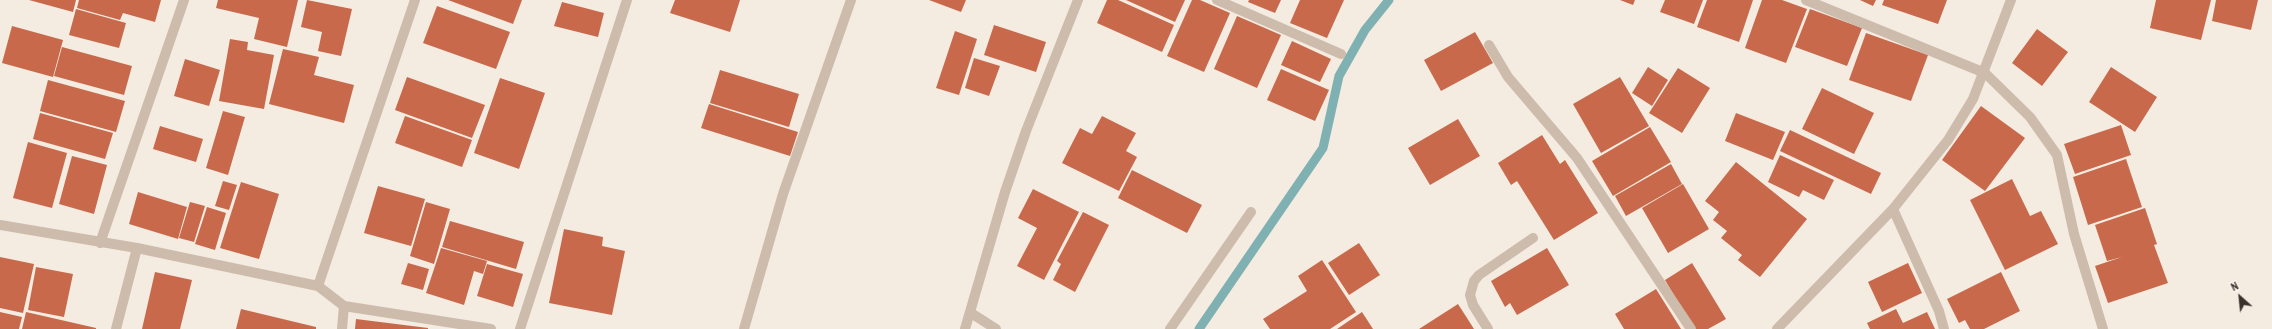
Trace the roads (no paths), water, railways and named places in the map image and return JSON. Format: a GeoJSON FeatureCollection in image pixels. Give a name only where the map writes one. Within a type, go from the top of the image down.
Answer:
{"type":"FeatureCollection","features":[{"type":"Feature","properties":{"kind":"street"},"geometry":{"type":"LineString","coordinates":[[100,243],[184,0]]}},
{"type":"Feature","properties":{"kind":"street"},"geometry":{"type":"LineString","coordinates":[[318,286],[415,0]]}},
{"type":"Feature","properties":{"kind":"street"},"geometry":{"type":"LineString","coordinates":[[520,329],[627,0]]}},
{"type":"Feature","properties":{"kind":"street"},"geometry":{"type":"LineString","coordinates":[[744,329],[783,194],[851,0]]}},
{"type":"Feature","properties":{"kind":"street"},"geometry":{"type":"LineString","coordinates":[[965,329],[1016,158],[1078,0]]}},
{"type":"Feature","properties":{"kind":"street"},"geometry":{"type":"LineString","coordinates":[[1217,0],[1341,54]]}},
{"type":"Feature","properties":{"kind":"street"},"geometry":{"type":"LineString","coordinates":[[1806,0],[1985,73],[2030,117],[2057,155],[2074,234],[2103,329]]}},
{"type":"Feature","properties":{"kind":"street"},"geometry":{"type":"LineString","coordinates":[[1777,329],[1893,209],[1948,140],[1973,99],[1985,73],[2011,0]]}},
{"type":"Feature","properties":{"kind":"street"},"geometry":{"type":"LineString","coordinates":[[1489,45],[1508,77],[1577,158],[1691,329]]}},
{"type":"Feature","properties":{"kind":"street"},"geometry":{"type":"LineString","coordinates":[[1893,209],[1939,310],[1944,329]]}},
{"type":"Feature","properties":{"kind":"street"},"geometry":{"type":"LineString","coordinates":[[1170,329],[1251,212]]}},
{"type":"Feature","properties":{"kind":"street"},"geometry":{"type":"LineString","coordinates":[[0,225],[137,248],[318,286],[344,306],[491,329]]}},
{"type":"Feature","properties":{"kind":"street"},"geometry":{"type":"LineString","coordinates":[[1488,329],[1473,305],[1470,295],[1474,281],[1533,238]]}},
{"type":"Feature","properties":{"kind":"street"},"geometry":{"type":"LineString","coordinates":[[116,329],[137,248]]}},
{"type":"Feature","properties":{"kind":"street"},"geometry":{"type":"LineString","coordinates":[[342,329],[344,306]]}},
{"type":"Feature","properties":{"kind":"street"},"geometry":{"type":"LineString","coordinates":[[971,313],[996,329]]}},
{"type":"Feature","properties":{"kind":"waterway"},"geometry":{"type":"LineString","coordinates":[[1199,329],[1323,148],[1339,76],[1365,30],[1389,0]]}}]}
